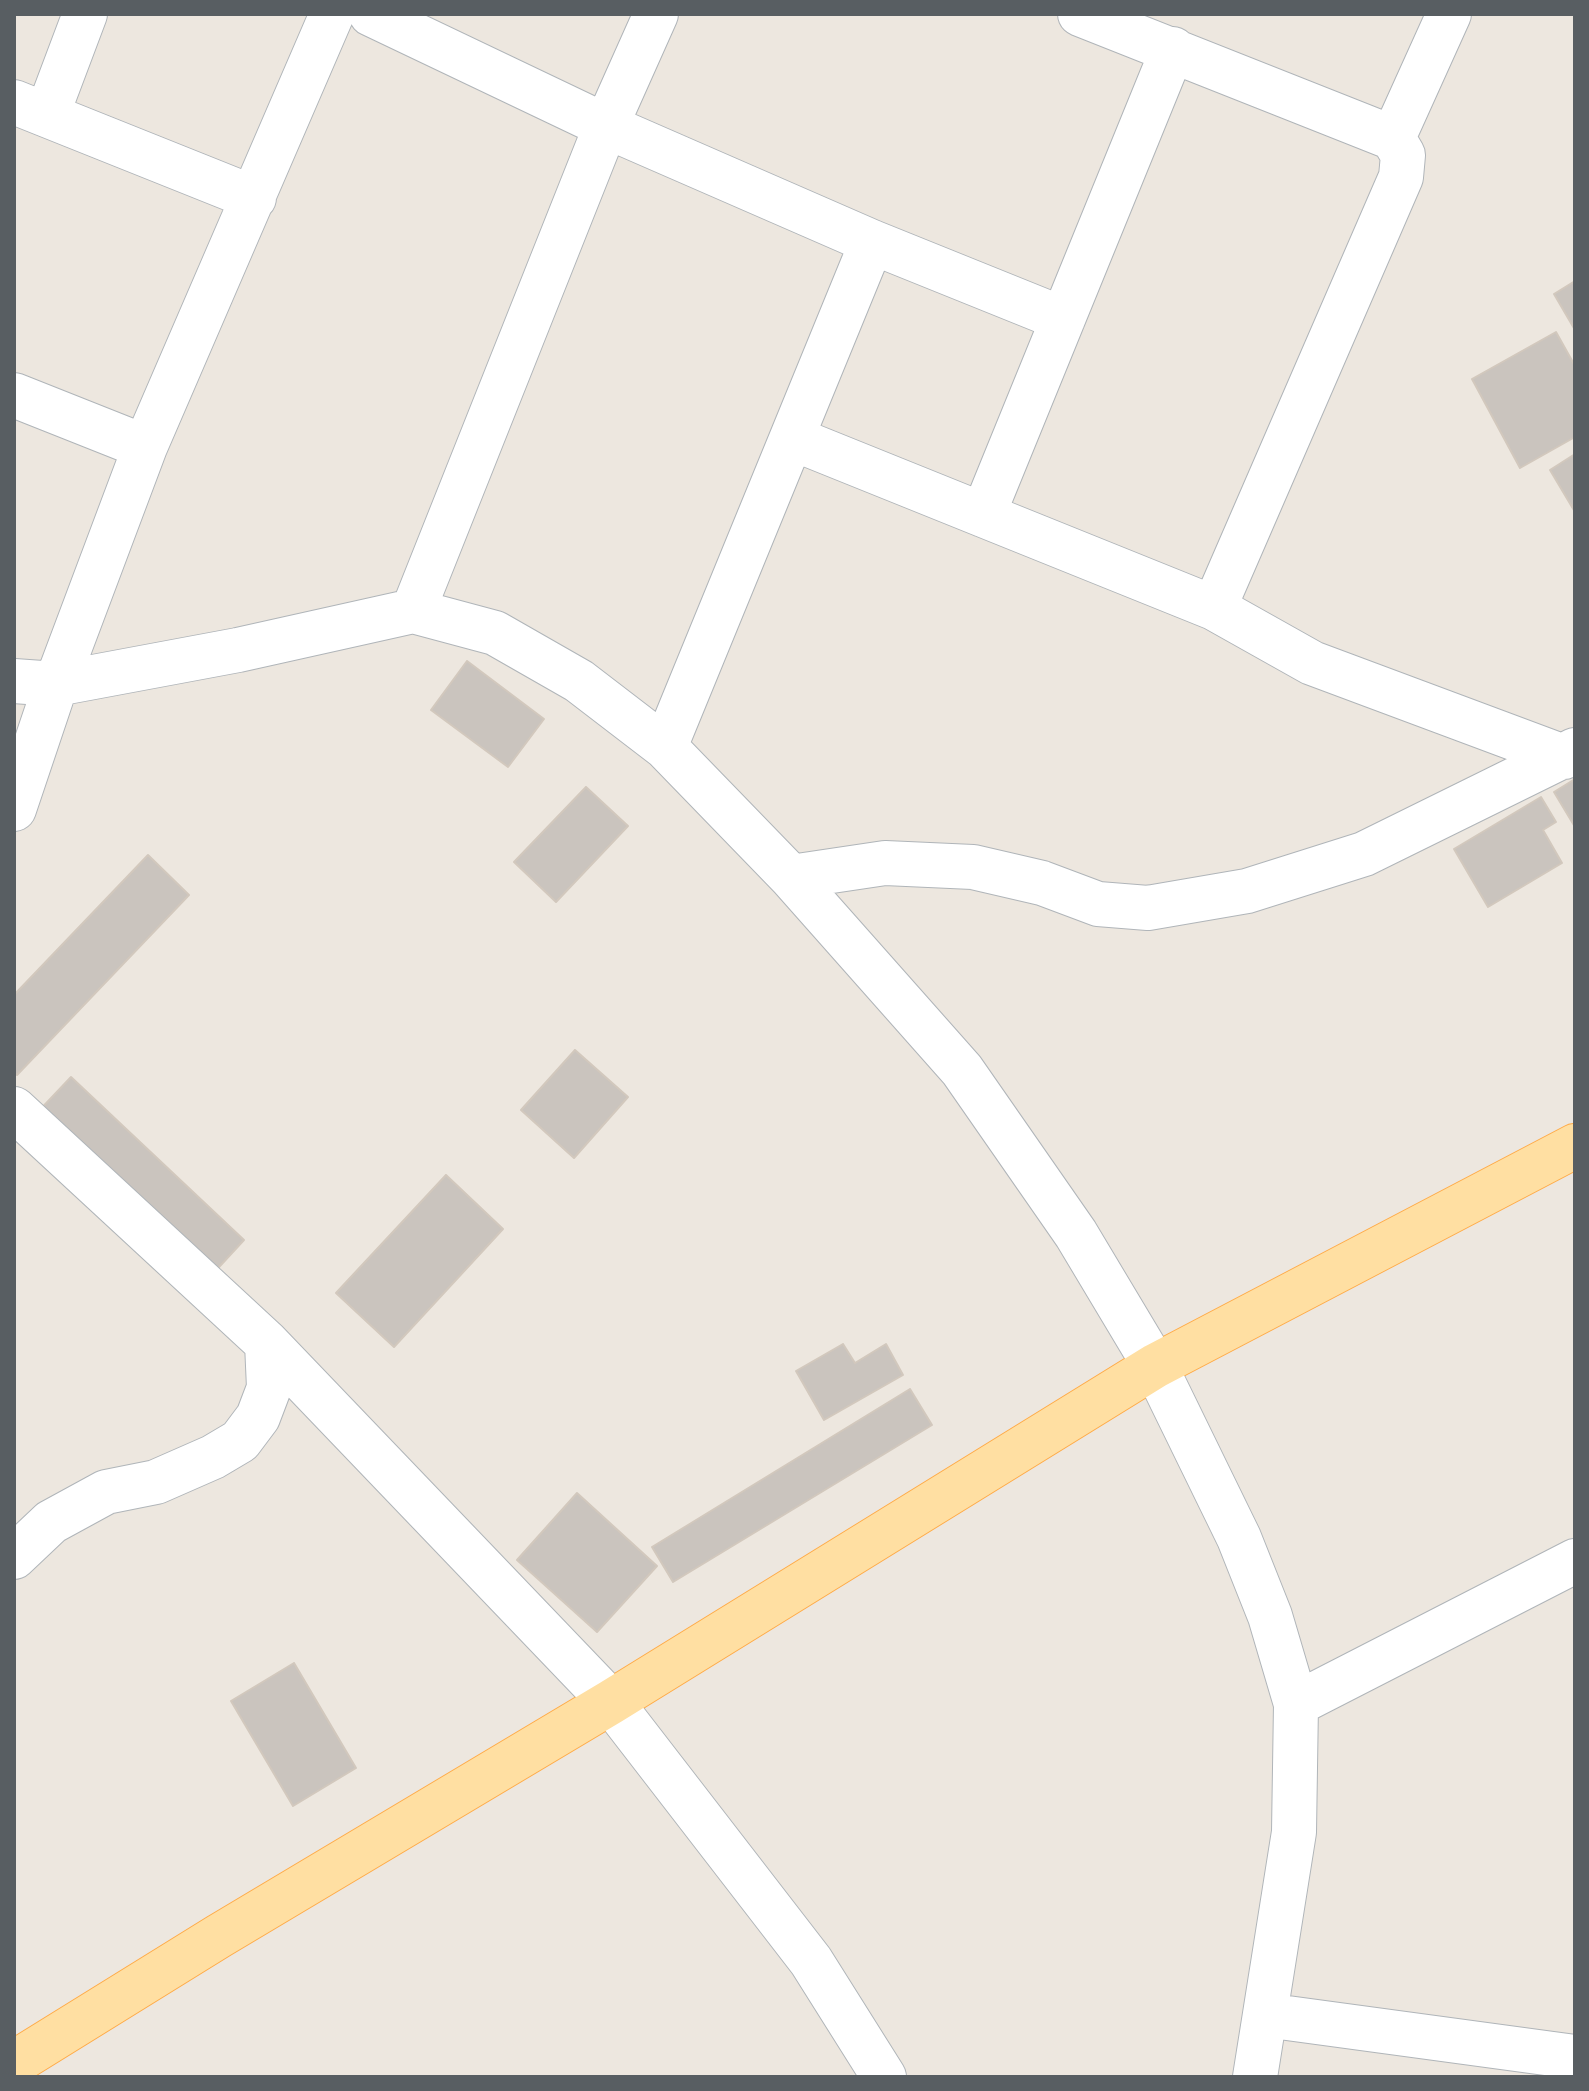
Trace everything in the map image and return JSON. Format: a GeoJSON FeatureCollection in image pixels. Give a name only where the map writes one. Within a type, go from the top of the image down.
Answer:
{"type":"FeatureCollection","features":[{"type":"Feature","properties":{"kind":"main road"},"geometry":{"type":"LineString","coordinates":[[14,2063],[219,1936],[611,1702],[1155,1366],[1575,1146]]}},
{"type":"Feature","properties":{"kind":"street"},"geometry":{"type":"LineString","coordinates":[[85,14],[30,108],[254,198]]}},
{"type":"Feature","properties":{"kind":"street"},"geometry":{"type":"LineString","coordinates":[[14,809],[35,683],[145,447],[332,14]]}},
{"type":"Feature","properties":{"kind":"street"},"geometry":{"type":"LineString","coordinates":[[371,14],[606,126],[872,242],[1063,319]]}},
{"type":"Feature","properties":{"kind":"street"},"geometry":{"type":"LineString","coordinates":[[413,611],[606,126],[656,14]]}},
{"type":"Feature","properties":{"kind":"street"},"geometry":{"type":"LineString","coordinates":[[1080,14],[1393,138],[1403,155],[1401,177],[1214,608]]}},
{"type":"Feature","properties":{"kind":"street"},"geometry":{"type":"LineString","coordinates":[[1393,138],[1449,14]]}},
{"type":"Feature","properties":{"kind":"street"},"geometry":{"type":"LineString","coordinates":[[983,515],[1173,49]]}},
{"type":"Feature","properties":{"kind":"street"},"geometry":{"type":"LineString","coordinates":[[665,747],[872,242]]}},
{"type":"Feature","properties":{"kind":"street"},"geometry":{"type":"LineString","coordinates":[[14,395],[145,447]]}},
{"type":"Feature","properties":{"kind":"street"},"geometry":{"type":"LineString","coordinates":[[792,438],[1214,608],[1312,663],[1570,754]]}},
{"type":"Feature","properties":{"kind":"street"},"geometry":{"type":"LineString","coordinates":[[35,683],[238,650],[413,611],[495,633],[579,681],[665,747],[791,877],[962,1070],[1076,1234],[1155,1366],[1239,1538],[1270,1616],[1296,1704],[1294,1832],[1255,2077]]}},
{"type":"Feature","properties":{"kind":"street"},"geometry":{"type":"LineString","coordinates":[[791,877],[885,863],[973,867],[1042,883],[1098,904],[1148,908],[1247,891],[1364,854],[1570,754]]}},
{"type":"Feature","properties":{"kind":"street"},"geometry":{"type":"LineString","coordinates":[[14,1109],[267,1343],[611,1702],[811,1961],[884,2077]]}},
{"type":"Feature","properties":{"kind":"street"},"geometry":{"type":"LineString","coordinates":[[14,1557],[51,1522],[106,1492],[156,1482],[213,1457],[240,1441],[258,1417],[269,1388],[267,1343]]}},
{"type":"Feature","properties":{"kind":"street"},"geometry":{"type":"LineString","coordinates":[[1296,1704],[1575,1561]]}},
{"type":"Feature","properties":{"kind":"street"},"geometry":{"type":"LineString","coordinates":[[1265,2015],[1548,2062]]}},
{"type":"Feature","properties":{"kind":"building"},"geometry":{"type":"Polygon","coordinates":[[[1575,281],[1575,330],[1554,294],[1575,281]]]}},
{"type":"Feature","properties":{"kind":"building"},"geometry":{"type":"Polygon","coordinates":[[[1556,332],[1575,366],[1575,437],[1520,468],[1472,379],[1556,332]]]}},
{"type":"Feature","properties":{"kind":"building"},"geometry":{"type":"Polygon","coordinates":[[[1575,454],[1575,512],[1550,470],[1575,454]]]}},
{"type":"Feature","properties":{"kind":"building"},"geometry":{"type":"Polygon","coordinates":[[[467,661],[544,719],[508,767],[431,710],[467,661]]]}},
{"type":"Feature","properties":{"kind":"building"},"geometry":{"type":"Polygon","coordinates":[[[1575,779],[1575,827],[1554,792],[1575,779]]]}},
{"type":"Feature","properties":{"kind":"building"},"geometry":{"type":"Polygon","coordinates":[[[586,787],[628,826],[556,902],[514,862],[586,787]]]}},
{"type":"Feature","properties":{"kind":"building"},"geometry":{"type":"Polygon","coordinates":[[[1541,797],[1556,822],[1543,830],[1562,863],[1488,907],[1454,849],[1541,797]]]}},
{"type":"Feature","properties":{"kind":"building"},"geometry":{"type":"Polygon","coordinates":[[[148,855],[189,895],[17,1075],[14,1072],[14,995],[148,855]]]}},
{"type":"Feature","properties":{"kind":"building"},"geometry":{"type":"Polygon","coordinates":[[[575,1050],[628,1097],[574,1158],[521,1110],[575,1050]]]}},
{"type":"Feature","properties":{"kind":"building"},"geometry":{"type":"Polygon","coordinates":[[[71,1077],[244,1240],[208,1279],[35,1115],[71,1077]]]}},
{"type":"Feature","properties":{"kind":"building"},"geometry":{"type":"Polygon","coordinates":[[[446,1175],[503,1229],[394,1347],[336,1293],[446,1175]]]}},
{"type":"Feature","properties":{"kind":"building"},"geometry":{"type":"Polygon","coordinates":[[[843,1344],[855,1363],[886,1344],[903,1375],[824,1420],[796,1371],[843,1344]]]}},
{"type":"Feature","properties":{"kind":"building"},"geometry":{"type":"Polygon","coordinates":[[[910,1389],[932,1425],[673,1582],[652,1547],[910,1389]]]}},
{"type":"Feature","properties":{"kind":"building"},"geometry":{"type":"Polygon","coordinates":[[[577,1493],[657,1566],[597,1632],[517,1560],[577,1493]]]}},
{"type":"Feature","properties":{"kind":"building"},"geometry":{"type":"Polygon","coordinates":[[[294,1663],[356,1768],[293,1806],[231,1701],[294,1663]]]}}]}
